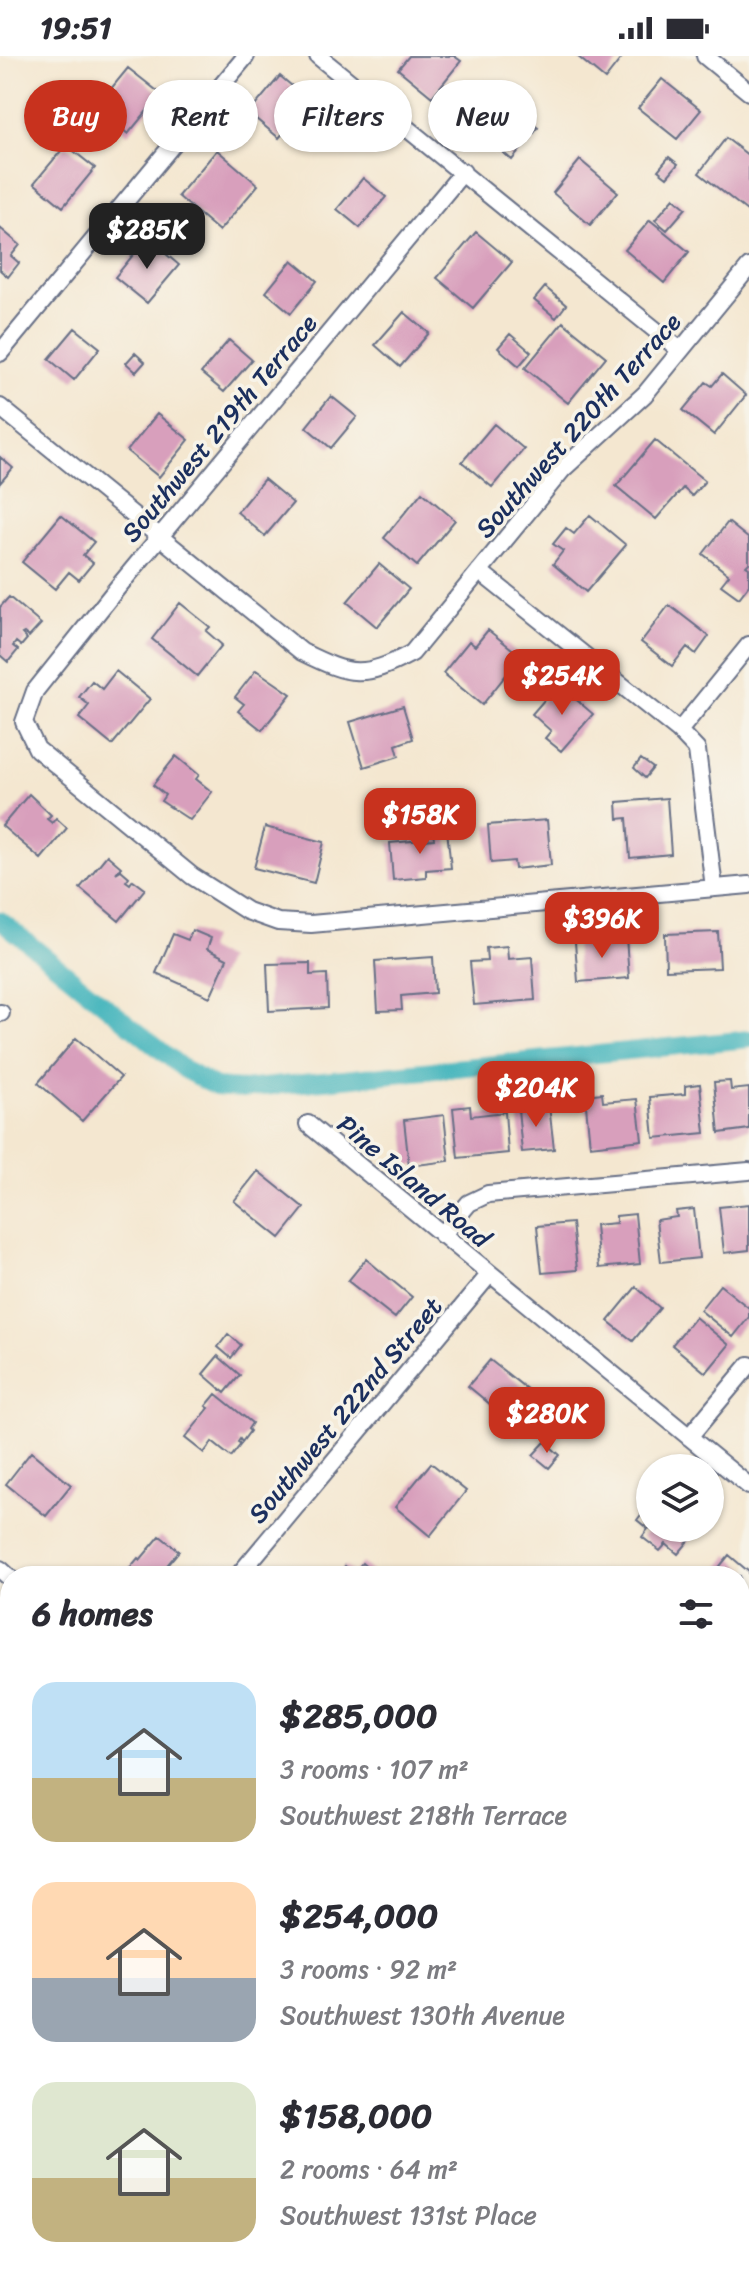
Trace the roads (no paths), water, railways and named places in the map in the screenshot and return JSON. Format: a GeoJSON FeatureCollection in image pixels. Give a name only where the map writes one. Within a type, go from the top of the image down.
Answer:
{"type":"FeatureCollection","features":[{"type":"Feature","properties":{"kind":"street"},"geometry":{"type":"LineString","coordinates":[[0,353],[246,56]]}},
{"type":"Feature","properties":{"kind":"street"},"geometry":{"type":"LineString","coordinates":[[318,56],[680,350]]}},
{"type":"Feature","properties":{"kind":"street"},"geometry":{"type":"LineString","coordinates":[[705,56],[749,92]]}},
{"type":"Feature","properties":{"kind":"street","name":"Southwest 219th Terrace"},"geometry":{"type":"LineString","coordinates":[[463,172],[35,691],[24,722],[37,749],[192,876],[247,911],[278,922],[311,924],[714,888]]}},
{"type":"Feature","properties":{"kind":"street","name":"Southwest 220th Terrace"},"geometry":{"type":"LineString","coordinates":[[160,538],[302,652],[333,667],[356,673],[382,669],[412,653],[563,469],[645,394],[749,267]]}},
{"type":"Feature","properties":{"kind":"street"},"geometry":{"type":"LineString","coordinates":[[0,407],[160,538]]}},
{"type":"Feature","properties":{"kind":"street"},"geometry":{"type":"LineString","coordinates":[[479,571],[679,731],[697,750],[714,888],[749,885]]}},
{"type":"Feature","properties":{"kind":"street"},"geometry":{"type":"LineString","coordinates":[[679,731],[749,645]]}},
{"type":"Feature","properties":{"kind":"street","name":"Pine Island Road"},"geometry":{"type":"LineString","coordinates":[[308,1124],[749,1486]]}},
{"type":"Feature","properties":{"kind":"street"},"geometry":{"type":"LineString","coordinates":[[442,1235],[469,1203],[488,1194],[749,1171]]}},
{"type":"Feature","properties":{"kind":"street","name":"Southwest 222nd Street"},"geometry":{"type":"LineString","coordinates":[[246,1566],[489,1275]]}},
{"type":"Feature","properties":{"kind":"street"},"geometry":{"type":"LineString","coordinates":[[689,1437],[749,1365]]}},
{"type":"Feature","properties":{"kind":"waterway"},"geometry":{"type":"LineString","coordinates":[[0,920],[185,1070],[216,1087],[242,1089],[749,1039]]}}]}
